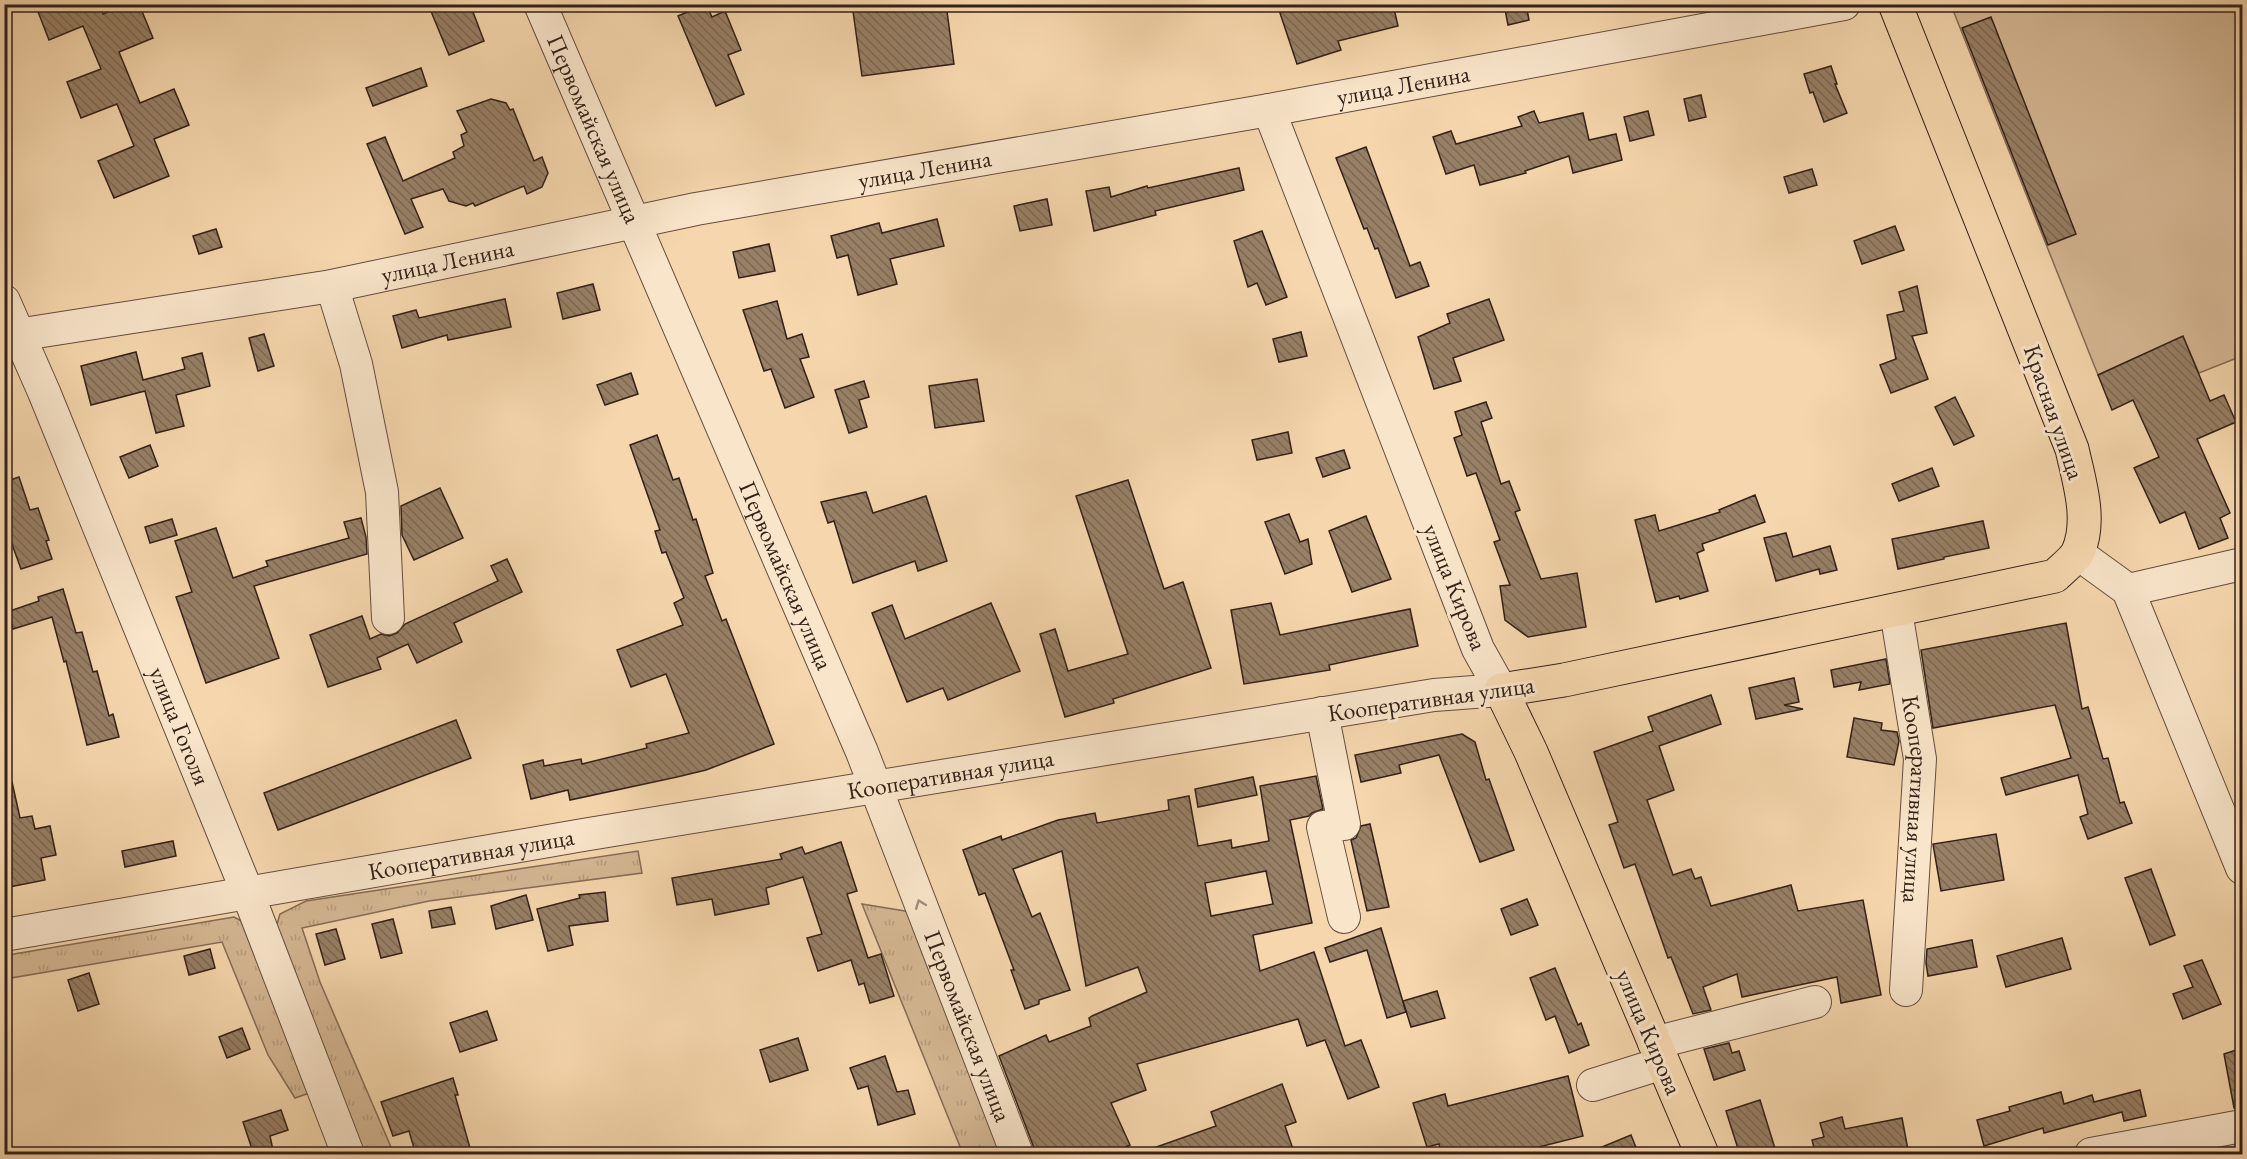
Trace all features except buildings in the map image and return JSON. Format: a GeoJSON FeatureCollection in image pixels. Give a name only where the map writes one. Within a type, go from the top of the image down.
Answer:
{"type":"FeatureCollection","features":[{"type":"Feature","properties":{"kind":"main road","name":"Красная улица"},"geometry":{"type":"LineString","coordinates":[[1895,4],[2072,449],[2082,494],[2084,524],[2078,553]]}},
{"type":"Feature","properties":{"kind":"main road","name":"Кооперативная улица"},"geometry":{"type":"LineString","coordinates":[[1501,690],[1564,680],[2055,576],[2078,553]]}},
{"type":"Feature","properties":{"kind":"main road","name":"улица Кирова"},"geometry":{"type":"LineString","coordinates":[[1501,690],[1531,752],[1702,1155]]}},
{"type":"Feature","properties":{"kind":"street","name":"Первомайская улица"},"geometry":{"type":"LineString","coordinates":[[540,4],[857,741],[1017,1155]]}},
{"type":"Feature","properties":{"kind":"street","name":"улица Ленина"},"geometry":{"type":"LineString","coordinates":[[13,336],[332,286],[696,209],[1269,110],[1844,4]]}},
{"type":"Feature","properties":{"kind":"street","name":"улица Кирова"},"geometry":{"type":"LineString","coordinates":[[1269,110],[1478,649],[1501,690]]}},
{"type":"Feature","properties":{"kind":"street"},"geometry":{"type":"LineString","coordinates":[[332,286],[356,364],[382,492],[388,618]]}},
{"type":"Feature","properties":{"kind":"street","name":"улица Гоголя"},"geometry":{"type":"LineString","coordinates":[[4,301],[13,336],[248,894],[348,1155]]}},
{"type":"Feature","properties":{"kind":"street"},"geometry":{"type":"LineString","coordinates":[[2078,553],[2128,590],[2242,868]]}},
{"type":"Feature","properties":{"kind":"street"},"geometry":{"type":"LineString","coordinates":[[2128,590],[2242,564]]}},
{"type":"Feature","properties":{"kind":"street","name":"Кооперативная улица"},"geometry":{"type":"LineString","coordinates":[[1896,611],[1920,759],[1906,990]]}},
{"type":"Feature","properties":{"kind":"street","name":"Кооперативная улица"},"geometry":{"type":"LineString","coordinates":[[4,935],[571,837],[1322,713],[1434,695],[1501,690]]}},
{"type":"Feature","properties":{"kind":"street"},"geometry":{"type":"LineString","coordinates":[[1322,713],[1344,824],[1323,826],[1344,917]]}},
{"type":"Feature","properties":{"kind":"street"},"geometry":{"type":"LineString","coordinates":[[1593,1085],[1658,1053],[1815,1002]]}},
{"type":"Feature","properties":{"kind":"street"},"geometry":{"type":"LineString","coordinates":[[2091,1155],[2242,1126]]}},
{"type":"Feature","properties":{"kind":"green space"},"geometry":{"type":"Polygon","coordinates":[[[1951,5],[2242,5],[2242,356],[2199,373],[2183,337],[2098,375],[1951,5]]]}},
{"type":"Feature","properties":{"kind":"green space"},"geometry":{"type":"Polygon","coordinates":[[[638,851],[642,873],[429,901],[302,928],[320,982],[394,1154],[358,1154],[274,934],[280,914],[306,901],[638,851]]]}},
{"type":"Feature","properties":{"kind":"green space"},"geometry":{"type":"Polygon","coordinates":[[[862,904],[911,912],[1010,1154],[963,1154],[862,904]]]}},
{"type":"Feature","properties":{"kind":"green space"},"geometry":{"type":"Polygon","coordinates":[[[234,917],[247,924],[315,1091],[295,1098],[268,1055],[222,942],[5,979],[5,957],[8,955],[234,917]]]}},
{"type":"Feature","properties":{"kind":"green space"},"geometry":{"type":"Polygon","coordinates":[[[2242,1138],[2242,1154],[2155,1154],[2242,1138]]]}}]}
